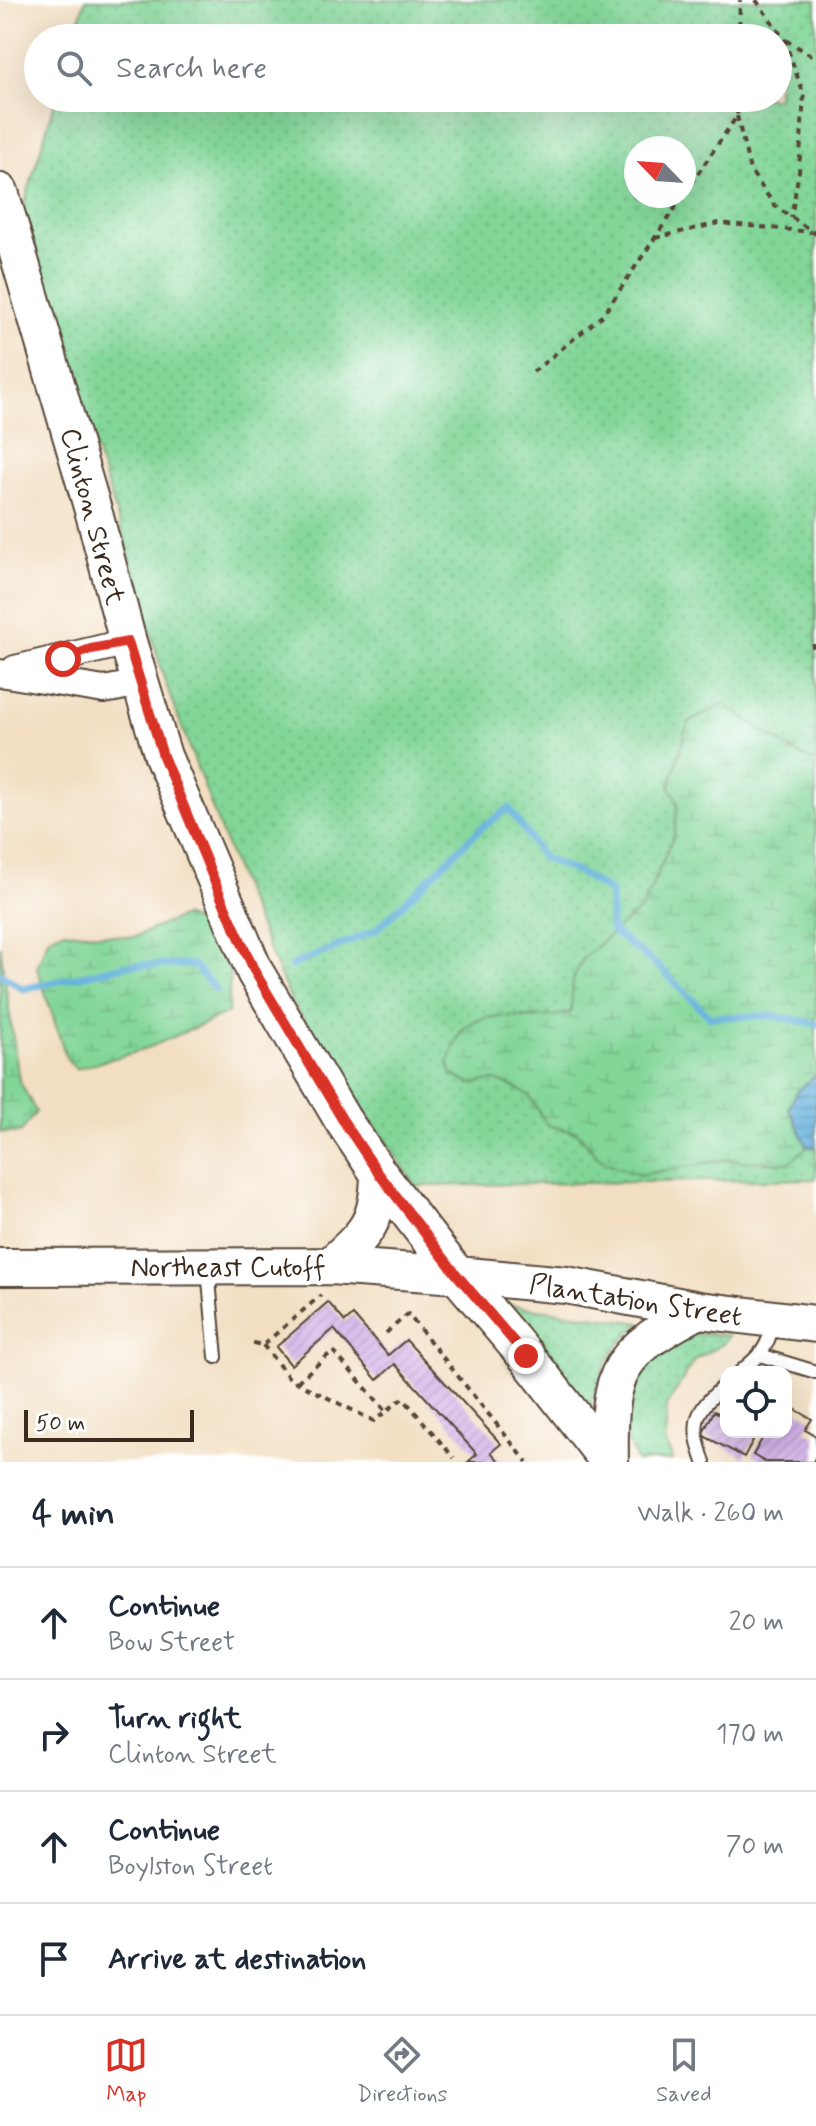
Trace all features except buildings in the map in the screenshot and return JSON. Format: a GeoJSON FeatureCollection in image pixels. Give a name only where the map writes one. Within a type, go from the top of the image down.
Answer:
{"type":"FeatureCollection","features":[{"type":"Feature","properties":{"kind":"main road","name":"Clinton Street"},"geometry":{"type":"LineString","coordinates":[[0,192],[163,756],[255,972],[342,1119],[379,1174],[457,1275],[526,1356],[605,1461]]}},
{"type":"Feature","properties":{"kind":"main road"},"geometry":{"type":"LineString","coordinates":[[328,1279],[371,1224],[378,1203],[379,1174]]}},
{"type":"Feature","properties":{"kind":"main road","name":"Northeast Cutoff"},"geometry":{"type":"LineString","coordinates":[[0,1267],[207,1265],[328,1279],[457,1275]]}},
{"type":"Feature","properties":{"kind":"main road","name":"Plantation Street"},"geometry":{"type":"LineString","coordinates":[[457,1275],[566,1285],[699,1310],[816,1324]]}},
{"type":"Feature","properties":{"kind":"main road"},"geometry":{"type":"LineString","coordinates":[[605,1461],[609,1415],[619,1373],[641,1345],[659,1331],[699,1310]]}},
{"type":"Feature","properties":{"kind":"street"},"geometry":{"type":"LineString","coordinates":[[0,672],[42,665],[91,649],[128,642]]}},
{"type":"Feature","properties":{"kind":"street"},"geometry":{"type":"LineString","coordinates":[[0,672],[104,690],[141,683]]}},
{"type":"Feature","properties":{"kind":"lane"},"geometry":{"type":"LineString","coordinates":[[207,1265],[216,1357]]}},
{"type":"Feature","properties":{"kind":"lane"},"geometry":{"type":"LineString","coordinates":[[747,1366],[768,1344],[774,1319]]}},
{"type":"Feature","properties":{"kind":"lane"},"geometry":{"type":"LineString","coordinates":[[760,1355],[816,1372]]}},
{"type":"Feature","properties":{"kind":"lane"},"geometry":{"type":"LineString","coordinates":[[704,1462],[694,1436],[698,1414],[720,1390]]}},
{"type":"Feature","properties":{"kind":"path"},"geometry":{"type":"LineString","coordinates":[[739,24],[740,0]]}},
{"type":"Feature","properties":{"kind":"path"},"geometry":{"type":"LineString","coordinates":[[756,0],[773,24]]}},
{"type":"Feature","properties":{"kind":"path"},"geometry":{"type":"LineString","coordinates":[[792,44],[816,58]]}},
{"type":"Feature","properties":{"kind":"path"},"geometry":{"type":"LineString","coordinates":[[791,218],[799,171],[804,95],[792,61]]}},
{"type":"Feature","properties":{"kind":"path"},"geometry":{"type":"LineString","coordinates":[[737,112],[750,170],[775,206],[814,233]]}},
{"type":"Feature","properties":{"kind":"path"},"geometry":{"type":"LineString","coordinates":[[696,176],[737,116]]}},
{"type":"Feature","properties":{"kind":"path"},"geometry":{"type":"LineString","coordinates":[[533,372],[603,315],[674,208]]}},
{"type":"Feature","properties":{"kind":"path"},"geometry":{"type":"LineString","coordinates":[[653,238],[719,223],[814,233]]}},
{"type":"Feature","properties":{"kind":"path"},"geometry":{"type":"LineString","coordinates":[[263,1345],[328,1279]]}},
{"type":"Feature","properties":{"kind":"path"},"geometry":{"type":"LineString","coordinates":[[386,1333],[408,1314],[527,1462]]}},
{"type":"Feature","properties":{"kind":"path"},"geometry":{"type":"LineString","coordinates":[[253,1343],[263,1345],[290,1379],[374,1421],[403,1398],[454,1458]]}},
{"type":"Feature","properties":{"kind":"path"},"geometry":{"type":"LineString","coordinates":[[297,1382],[333,1351],[386,1411]]}},
{"type":"Feature","properties":{"kind":"green space"},"geometry":{"type":"Polygon","coordinates":[[[85,0],[816,0],[816,1179],[416,1186],[291,1001],[243,890],[165,682],[123,535],[21,215],[52,112],[792,112],[792,24],[78,24],[85,0]]]}},
{"type":"Feature","properties":{"kind":"green space"},"geometry":{"type":"Polygon","coordinates":[[[724,704],[801,756],[816,762],[816,1075],[797,1091],[789,1108],[807,1147],[789,1163],[723,1160],[639,1175],[602,1161],[578,1133],[547,1125],[529,1096],[514,1087],[495,1080],[471,1084],[452,1075],[448,1064],[461,1032],[473,1022],[499,1016],[544,1016],[571,1012],[573,980],[583,958],[643,907],[674,835],[678,803],[670,786],[688,723],[724,704]]]}},
{"type":"Feature","properties":{"kind":"green space"},"geometry":{"type":"Polygon","coordinates":[[[183,916],[200,923],[230,972],[228,1013],[143,1050],[76,1069],[67,1060],[37,967],[49,937],[63,931],[134,937],[183,916]]]}},
{"type":"Feature","properties":{"kind":"green space"},"geometry":{"type":"Polygon","coordinates":[[[0,946],[19,1080],[36,1112],[20,1133],[0,1132],[0,946]]]}},
{"type":"Feature","properties":{"kind":"green space"},"geometry":{"type":"Polygon","coordinates":[[[508,1305],[642,1323],[614,1350],[590,1406],[508,1305]]]}},
{"type":"Feature","properties":{"kind":"green space"},"geometry":{"type":"Polygon","coordinates":[[[679,1335],[729,1335],[723,1344],[694,1360],[667,1406],[665,1441],[673,1460],[637,1462],[623,1432],[628,1381],[679,1335]]]}},
{"type":"Feature","properties":{"kind":"water"},"geometry":{"type":"Polygon","coordinates":[[[816,1075],[816,1147],[807,1147],[789,1108],[797,1091],[816,1075]]]}},
{"type":"Feature","properties":{"kind":"waterway"},"geometry":{"type":"LineString","coordinates":[[291,966],[376,930],[481,828],[509,808],[543,858],[579,873],[611,892],[611,930],[658,966],[710,1017],[775,1016],[816,1024]]}},
{"type":"Feature","properties":{"kind":"waterway"},"geometry":{"type":"LineString","coordinates":[[0,973],[23,989],[129,965],[193,965],[216,990]]}},
{"type":"Feature","properties":{"kind":"route"},"geometry":{"type":"LineString","coordinates":[[63,659],[91,649],[128,642],[163,756],[255,972],[291,1036],[379,1174],[457,1275],[526,1356]]}}]}
